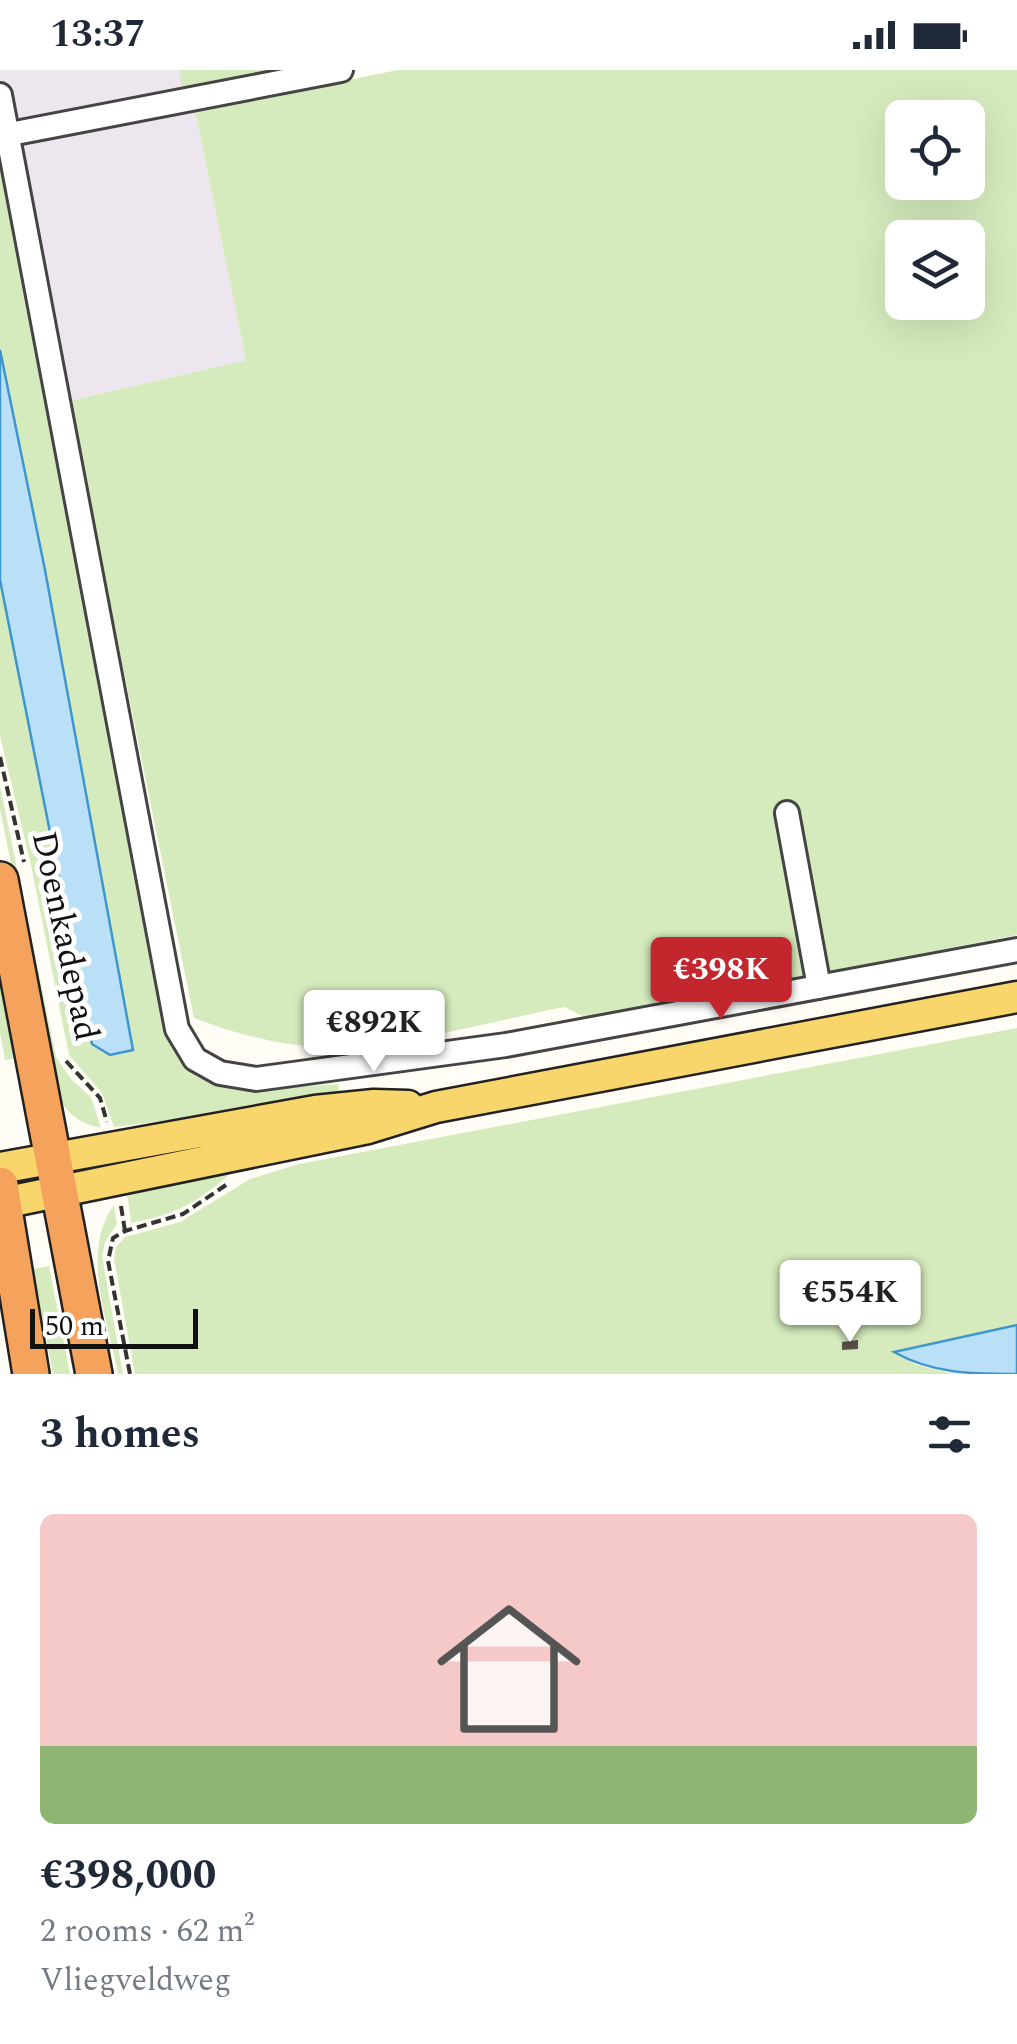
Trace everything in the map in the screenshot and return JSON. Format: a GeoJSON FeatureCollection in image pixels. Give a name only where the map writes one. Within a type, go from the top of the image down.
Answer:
{"type":"FeatureCollection","features":[{"type":"Feature","properties":{"kind":"highway"},"geometry":{"type":"LineString","coordinates":[[12,873],[57,1175],[94,1374]]}},
{"type":"Feature","properties":{"kind":"highway"},"geometry":{"type":"LineString","coordinates":[[1,1190],[31,1374]]}},
{"type":"Feature","properties":{"kind":"main road"},"geometry":{"type":"LineString","coordinates":[[57,1175],[117,1181],[368,1128],[436,1107],[1017,997]]}},
{"type":"Feature","properties":{"kind":"main road"},"geometry":{"type":"LineString","coordinates":[[1,1190],[57,1175],[112,1147],[315,1110],[374,1105],[436,1107]]}},
{"type":"Feature","properties":{"kind":"lane"},"geometry":{"type":"LineString","coordinates":[[4,136],[341,70]]}},
{"type":"Feature","properties":{"kind":"lane"},"geometry":{"type":"LineString","coordinates":[[0,95],[4,136],[176,1029],[195,1058],[220,1073],[256,1079],[306,1074],[506,1045],[1017,950]]}},
{"type":"Feature","properties":{"kind":"lane"},"geometry":{"type":"LineString","coordinates":[[786,812],[819,987]]}},
{"type":"Feature","properties":{"kind":"path","name":"Doenkadepad"},"geometry":{"type":"LineString","coordinates":[[0,757],[12,873]]}},
{"type":"Feature","properties":{"kind":"path","name":"Doenkadepad"},"geometry":{"type":"LineString","coordinates":[[62,1055],[100,1098],[112,1147]]}},
{"type":"Feature","properties":{"kind":"path"},"geometry":{"type":"LineString","coordinates":[[117,1181],[125,1230],[113,1238],[108,1261],[130,1374]]}},
{"type":"Feature","properties":{"kind":"shaded area"},"geometry":{"type":"Polygon","coordinates":[[[0,70],[179,70],[183,94],[7,129],[0,70]]]}},
{"type":"Feature","properties":{"kind":"shaded area"},"geometry":{"type":"Polygon","coordinates":[[[195,111],[246,360],[69,401],[20,144],[195,111]]]}},
{"type":"Feature","properties":{"kind":"green space"},"geometry":{"type":"Polygon","coordinates":[[[179,70],[308,70],[183,94],[179,70]]]}},
{"type":"Feature","properties":{"kind":"green space"},"geometry":{"type":"Polygon","coordinates":[[[398,70],[1017,70],[1017,935],[589,1019],[564,1007],[367,1046],[323,1048],[279,1042],[194,1018],[69,401],[246,360],[195,111],[398,70]]]}},
{"type":"Feature","properties":{"kind":"green space"},"geometry":{"type":"Polygon","coordinates":[[[0,156],[171,1032],[238,1086],[338,1084],[341,1098],[114,1127],[102,1093],[69,1055],[31,865],[0,736],[0,580],[92,1044],[133,1049],[45,570],[0,350],[0,156]]]}},
{"type":"Feature","properties":{"kind":"green space"},"geometry":{"type":"Polygon","coordinates":[[[0,786],[56,1057],[71,1079],[91,1097],[101,1128],[73,1116],[57,1091],[0,809],[0,786]]]}},
{"type":"Feature","properties":{"kind":"green space"},"geometry":{"type":"Polygon","coordinates":[[[0,942],[22,1057],[5,1060],[0,1033],[0,942]]]}},
{"type":"Feature","properties":{"kind":"green space"},"geometry":{"type":"Polygon","coordinates":[[[1017,1028],[1017,1325],[895,1352],[917,1365],[954,1374],[135,1374],[114,1259],[116,1247],[125,1237],[180,1222],[250,1179],[299,1164],[1017,1028]]]}},
{"type":"Feature","properties":{"kind":"green space"},"geometry":{"type":"Polygon","coordinates":[[[244,1159],[194,1202],[131,1223],[127,1192],[244,1159]]]}},
{"type":"Feature","properties":{"kind":"green space"},"geometry":{"type":"Polygon","coordinates":[[[114,1205],[117,1224],[105,1242],[102,1256],[123,1374],[118,1374],[103,1310],[98,1265],[104,1223],[114,1205]]]}},
{"type":"Feature","properties":{"kind":"green space"},"geometry":{"type":"Polygon","coordinates":[[[49,1266],[70,1374],[53,1374],[33,1269],[49,1266]]]}},
{"type":"Feature","properties":{"kind":"water"},"geometry":{"type":"Polygon","coordinates":[[[0,350],[45,570],[133,1050],[110,1055],[92,1044],[0,580],[0,350]]]}},
{"type":"Feature","properties":{"kind":"water"},"geometry":{"type":"Polygon","coordinates":[[[1017,1325],[1017,1374],[938,1369],[894,1352],[1017,1325]]]}},
{"type":"Feature","properties":{"kind":"building"},"geometry":{"type":"Polygon","coordinates":[[[858,1340],[858,1349],[842,1350],[842,1342],[858,1340]]]}}]}
